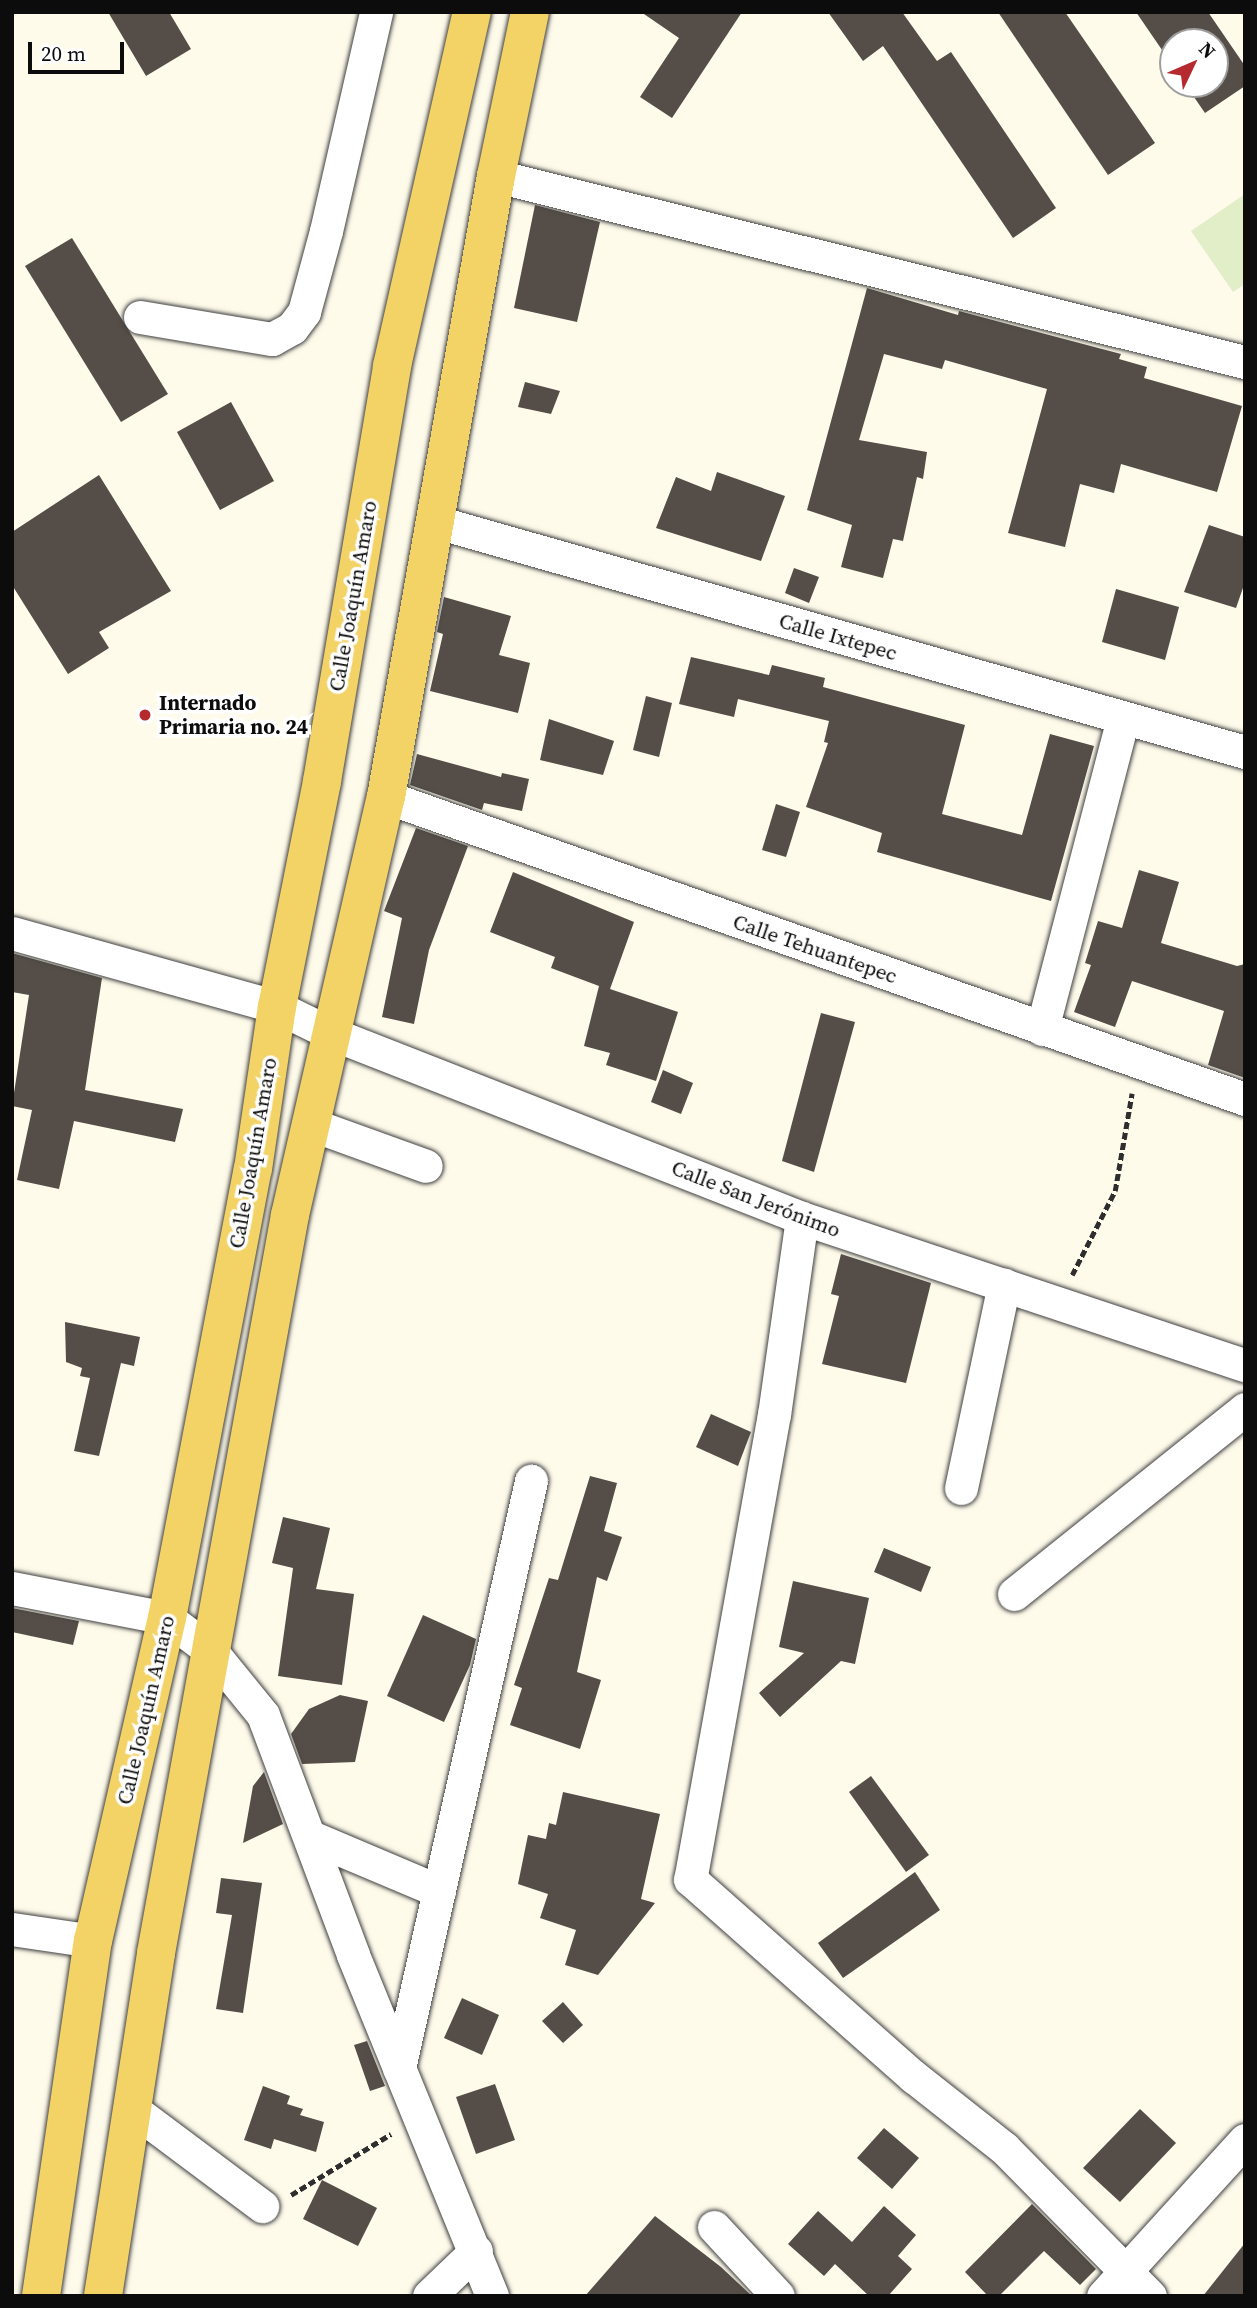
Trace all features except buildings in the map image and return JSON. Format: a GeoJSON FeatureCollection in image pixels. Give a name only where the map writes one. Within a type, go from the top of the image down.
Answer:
{"type":"FeatureCollection","features":[{"type":"Feature","properties":{"kind":"main road","name":"Calle Joaquín Amaro"},"geometry":{"type":"LineString","coordinates":[[41,2296],[93,1941],[167,1618],[253,1169],[277,1007],[322,781],[392,366],[472,12]]}},
{"type":"Feature","properties":{"kind":"main road"},"geometry":{"type":"LineString","coordinates":[[103,2296],[135,2111],[156,1953],[211,1651],[310,1124],[386,797],[496,176],[530,12]]}},
{"type":"Feature","properties":{"kind":"street"},"geometry":{"type":"LineString","coordinates":[[140,317],[272,339],[292,328],[304,312],[326,231],[376,12]]}},
{"type":"Feature","properties":{"kind":"street"},"geometry":{"type":"LineString","coordinates":[[496,176],[1245,362]]}},
{"type":"Feature","properties":{"kind":"street","name":"Calle Ixtepec"},"geometry":{"type":"LineString","coordinates":[[433,521],[1245,752]]}},
{"type":"Feature","properties":{"kind":"street"},"geometry":{"type":"LineString","coordinates":[[1042,1029],[1123,719]]}},
{"type":"Feature","properties":{"kind":"street","name":"Calle Tehuantepec"},"geometry":{"type":"LineString","coordinates":[[386,797],[1245,1099]]}},
{"type":"Feature","properties":{"kind":"street","name":"Calle San Jerónimo"},"geometry":{"type":"LineString","coordinates":[[12,933],[277,1007],[330,1033],[802,1218],[1245,1365]]}},
{"type":"Feature","properties":{"kind":"street"},"geometry":{"type":"LineString","coordinates":[[310,1124],[426,1166]]}},
{"type":"Feature","properties":{"kind":"street"},"geometry":{"type":"LineString","coordinates":[[802,1218],[774,1415],[690,1879],[914,2077],[1004,2148],[1150,2296]]}},
{"type":"Feature","properties":{"kind":"street"},"geometry":{"type":"LineString","coordinates":[[961,1489],[1004,1284]]}},
{"type":"Feature","properties":{"kind":"street"},"geometry":{"type":"LineString","coordinates":[[1014,1594],[1245,1409]]}},
{"type":"Feature","properties":{"kind":"street"},"geometry":{"type":"LineString","coordinates":[[399,2068],[531,1481]]}},
{"type":"Feature","properties":{"kind":"street"},"geometry":{"type":"LineString","coordinates":[[12,1588],[167,1618],[211,1651],[263,1715],[399,2068],[476,2251],[492,2296]]}},
{"type":"Feature","properties":{"kind":"street"},"geometry":{"type":"LineString","coordinates":[[311,1837],[439,1891]]}},
{"type":"Feature","properties":{"kind":"street"},"geometry":{"type":"LineString","coordinates":[[12,1929],[93,1941]]}},
{"type":"Feature","properties":{"kind":"street"},"geometry":{"type":"LineString","coordinates":[[135,2111],[262,2206]]}},
{"type":"Feature","properties":{"kind":"street"},"geometry":{"type":"LineString","coordinates":[[1103,2296],[1123,2270],[1245,2140]]}},
{"type":"Feature","properties":{"kind":"street"},"geometry":{"type":"LineString","coordinates":[[714,2227],[778,2296]]}},
{"type":"Feature","properties":{"kind":"street"},"geometry":{"type":"LineString","coordinates":[[429,2296],[476,2251]]}},
{"type":"Feature","properties":{"kind":"path"},"geometry":{"type":"LineString","coordinates":[[1053,1301],[1081,1263],[1115,1191],[1134,1061]]}},
{"type":"Feature","properties":{"kind":"path"},"geometry":{"type":"LineString","coordinates":[[262,2206],[293,2194],[420,2118]]}},
{"type":"Feature","properties":{"kind":"green space"},"geometry":{"type":"Polygon","coordinates":[[[1245,194],[1245,284],[1233,292],[1191,231],[1245,194]]]}},
{"type":"Feature","properties":{"kind":"place","name":"Internado Primaria no. 24"},"geometry":{"type":"Point","coordinates":[145,715]}}]}
